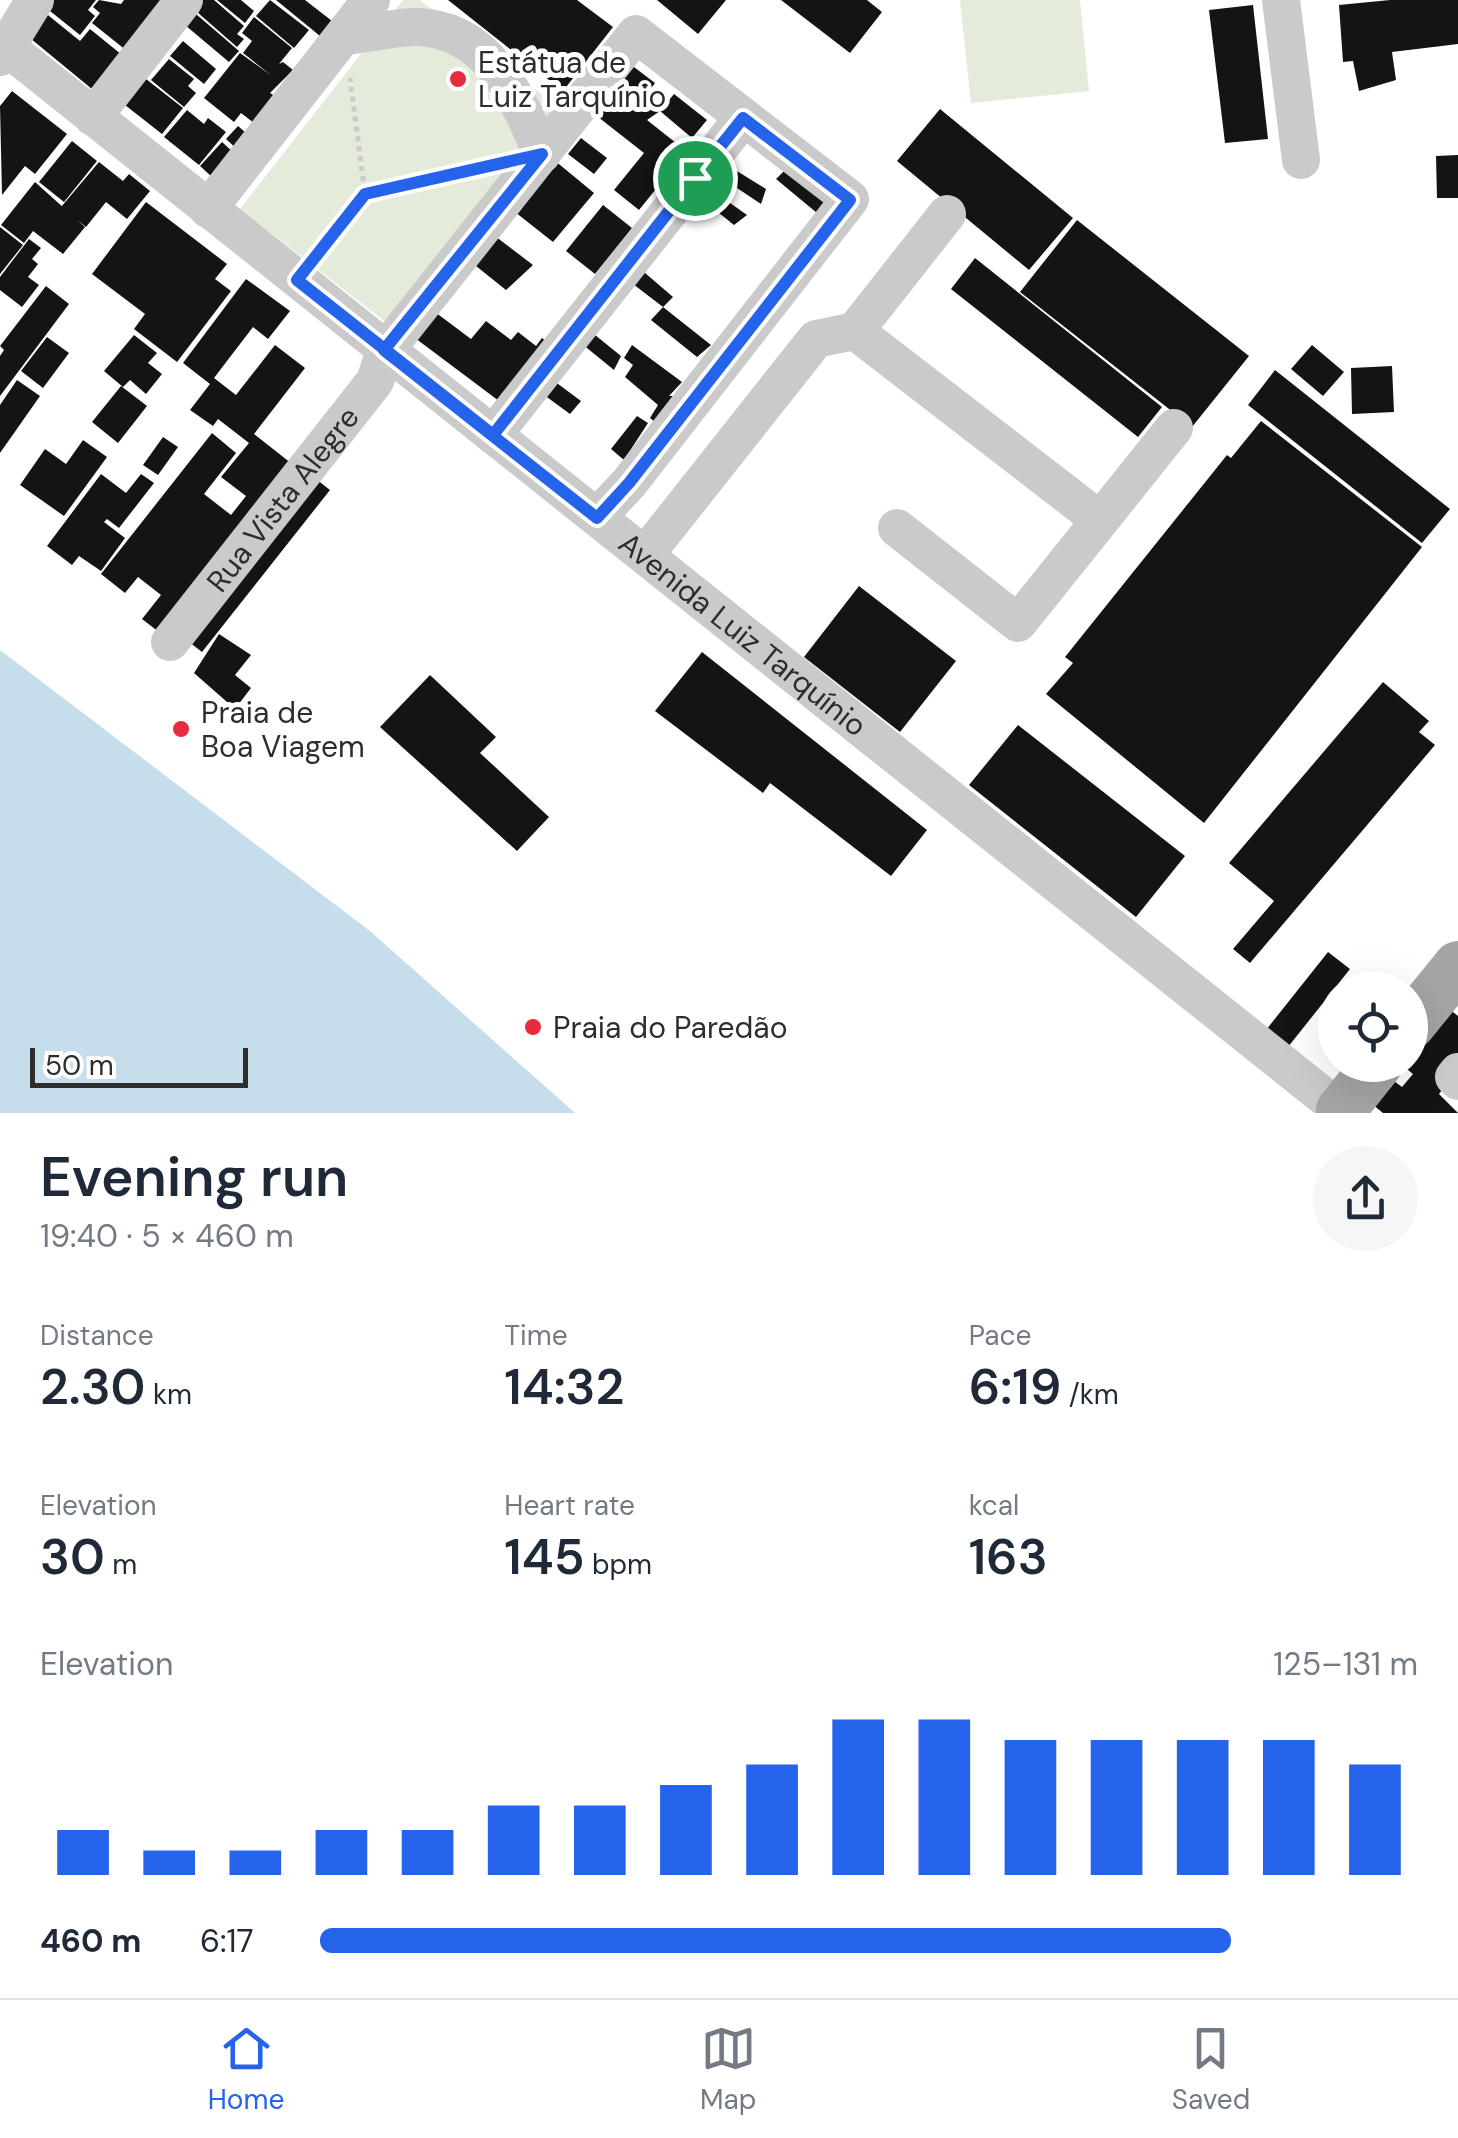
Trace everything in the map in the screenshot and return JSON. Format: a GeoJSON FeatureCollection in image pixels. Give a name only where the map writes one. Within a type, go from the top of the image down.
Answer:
{"type":"FeatureCollection","features":[{"type":"Feature","properties":{"kind":"main road"},"geometry":{"type":"LineString","coordinates":[[1428,1003],[1458,966]]}},
{"type":"Feature","properties":{"kind":"main road"},"geometry":{"type":"LineString","coordinates":[[1343,1111],[1364,1082]]}},
{"type":"Feature","properties":{"kind":"street"},"geometry":{"type":"LineString","coordinates":[[2,49],[35,0]]}},
{"type":"Feature","properties":{"kind":"street"},"geometry":{"type":"LineString","coordinates":[[94,117],[184,0]]}},
{"type":"Feature","properties":{"kind":"street"},"geometry":{"type":"LineString","coordinates":[[208,208],[371,0]]}},
{"type":"Feature","properties":{"kind":"street"},"geometry":{"type":"LineString","coordinates":[[1281,0],[1301,160]]}},
{"type":"Feature","properties":{"kind":"street"},"geometry":{"type":"LineString","coordinates":[[344,36],[429,28],[476,47],[514,89],[542,154]]}},
{"type":"Feature","properties":{"kind":"street","name":"Rua Vista Alegre"},"geometry":{"type":"LineString","coordinates":[[170,642],[375,381],[384,350],[636,34],[743,118]]}},
{"type":"Feature","properties":{"kind":"street","name":"Avenida Luiz Tarquínio"},"geometry":{"type":"LineString","coordinates":[[2,49],[94,117],[1343,1111]]}},
{"type":"Feature","properties":{"kind":"street"},"geometry":{"type":"LineString","coordinates":[[493,435],[743,118],[850,200],[629,483],[597,518]]}},
{"type":"Feature","properties":{"kind":"street"},"geometry":{"type":"LineString","coordinates":[[645,555],[816,339],[855,331],[946,214]]}},
{"type":"Feature","properties":{"kind":"street"},"geometry":{"type":"LineString","coordinates":[[855,331],[1100,520]]}},
{"type":"Feature","properties":{"kind":"street"},"geometry":{"type":"LineString","coordinates":[[897,528],[1018,623],[1174,428]]}},
{"type":"Feature","properties":{"kind":"street"},"geometry":{"type":"LineString","coordinates":[[1458,1072],[1454,1078],[1458,1081]]}},
{"type":"Feature","properties":{"kind":"path"},"geometry":{"type":"LineString","coordinates":[[344,36],[365,194]]}},
{"type":"Feature","properties":{"kind":"path"},"geometry":{"type":"LineString","coordinates":[[297,280],[365,194],[542,154]]}},
{"type":"Feature","properties":{"kind":"green space"},"geometry":{"type":"Polygon","coordinates":[[[403,0],[420,0],[557,106],[387,323],[240,209],[403,0]]]}},
{"type":"Feature","properties":{"kind":"green space"},"geometry":{"type":"Polygon","coordinates":[[[960,0],[1080,0],[1089,91],[971,103],[960,0]]]}},
{"type":"Feature","properties":{"kind":"water"},"geometry":{"type":"Polygon","coordinates":[[[0,650],[370,931],[575,1113],[0,1113],[0,650]]]}},
{"type":"Feature","properties":{"kind":"building"},"geometry":{"type":"Polygon","coordinates":[[[96,0],[88,10],[95,16],[80,35],[40,3],[96,0]]]}},
{"type":"Feature","properties":{"kind":"building"},"geometry":{"type":"Polygon","coordinates":[[[99,0],[121,4],[124,0],[169,0],[132,55],[92,23],[100,13],[93,7],[99,0]]]}},
{"type":"Feature","properties":{"kind":"building"},"geometry":{"type":"Polygon","coordinates":[[[193,0],[214,0],[244,26],[237,34],[244,39],[237,47],[189,5],[193,0]]]}},
{"type":"Feature","properties":{"kind":"building"},"geometry":{"type":"Polygon","coordinates":[[[217,0],[241,0],[254,11],[245,23],[217,0]]]}},
{"type":"Feature","properties":{"kind":"building"},"geometry":{"type":"Polygon","coordinates":[[[270,0],[309,30],[294,48],[256,16],[270,0]]]}},
{"type":"Feature","properties":{"kind":"building"},"geometry":{"type":"Polygon","coordinates":[[[276,0],[305,0],[332,21],[320,36],[276,0]]]}},
{"type":"Feature","properties":{"kind":"building"},"geometry":{"type":"Polygon","coordinates":[[[448,0],[577,0],[613,27],[563,91],[448,0]]]}},
{"type":"Feature","properties":{"kind":"building"},"geometry":{"type":"Polygon","coordinates":[[[657,0],[726,0],[698,34],[657,0]]]}},
{"type":"Feature","properties":{"kind":"building"},"geometry":{"type":"Polygon","coordinates":[[[781,0],[867,0],[882,12],[850,53],[781,0]]]}},
{"type":"Feature","properties":{"kind":"building"},"geometry":{"type":"Polygon","coordinates":[[[1458,0],[1458,44],[1392,52],[1396,80],[1359,91],[1353,61],[1343,62],[1339,5],[1458,0]]]}},
{"type":"Feature","properties":{"kind":"building"},"geometry":{"type":"Polygon","coordinates":[[[1253,5],[1268,139],[1225,143],[1209,10],[1253,5]]]}},
{"type":"Feature","properties":{"kind":"building"},"geometry":{"type":"Polygon","coordinates":[[[38,7],[80,41],[90,29],[127,59],[98,94],[19,29],[38,7]]]}},
{"type":"Feature","properties":{"kind":"building"},"geometry":{"type":"Polygon","coordinates":[[[189,8],[239,51],[229,62],[179,20],[189,8]]]}},
{"type":"Feature","properties":{"kind":"building"},"geometry":{"type":"Polygon","coordinates":[[[254,17],[292,48],[279,64],[283,62],[293,70],[270,93],[275,96],[254,123],[241,113],[234,122],[204,98],[240,53],[272,76],[243,53],[252,41],[242,33],[254,17]]]}},
{"type":"Feature","properties":{"kind":"building"},"geometry":{"type":"Polygon","coordinates":[[[183,41],[216,69],[204,84],[170,56],[183,41]]]}},
{"type":"Feature","properties":{"kind":"building"},"geometry":{"type":"Polygon","coordinates":[[[169,59],[194,79],[188,86],[196,93],[184,107],[151,80],[169,59]]]}},
{"type":"Feature","properties":{"kind":"building"},"geometry":{"type":"Polygon","coordinates":[[[630,64],[655,83],[643,99],[660,111],[647,120],[695,158],[676,180],[668,174],[639,210],[614,190],[644,153],[593,113],[630,64]]]}},
{"type":"Feature","properties":{"kind":"building"},"geometry":{"type":"Polygon","coordinates":[[[146,79],[183,108],[162,134],[125,105],[146,79]]]}},
{"type":"Feature","properties":{"kind":"building"},"geometry":{"type":"Polygon","coordinates":[[[12,91],[67,134],[35,174],[25,166],[2,195],[0,106],[12,91]]]}},
{"type":"Feature","properties":{"kind":"building"},"geometry":{"type":"Polygon","coordinates":[[[674,94],[707,120],[692,138],[660,111],[674,94]]]}},
{"type":"Feature","properties":{"kind":"building"},"geometry":{"type":"Polygon","coordinates":[[[940,109],[1073,218],[1029,270],[897,161],[940,109]]]}},
{"type":"Feature","properties":{"kind":"building"},"geometry":{"type":"Polygon","coordinates":[[[187,110],[204,124],[208,118],[226,132],[199,165],[164,137],[187,110]]]}},
{"type":"Feature","properties":{"kind":"building"},"geometry":{"type":"Polygon","coordinates":[[[238,126],[252,138],[240,152],[226,139],[238,126]]]}},
{"type":"Feature","properties":{"kind":"building"},"geometry":{"type":"Polygon","coordinates":[[[581,138],[607,158],[594,174],[568,154],[581,138]]]}},
{"type":"Feature","properties":{"kind":"building"},"geometry":{"type":"Polygon","coordinates":[[[72,141],[97,161],[64,202],[39,182],[72,141]]]}},
{"type":"Feature","properties":{"kind":"building"},"geometry":{"type":"Polygon","coordinates":[[[222,142],[234,153],[212,177],[200,166],[222,142]]]}},
{"type":"Feature","properties":{"kind":"building"},"geometry":{"type":"Polygon","coordinates":[[[548,155],[594,193],[553,242],[515,212],[548,155]]]}},
{"type":"Feature","properties":{"kind":"building"},"geometry":{"type":"Polygon","coordinates":[[[1458,155],[1458,198],[1437,198],[1436,156],[1458,155]]]}},
{"type":"Feature","properties":{"kind":"building"},"geometry":{"type":"Polygon","coordinates":[[[719,160],[766,189],[761,204],[704,166],[719,160]]]}},
{"type":"Feature","properties":{"kind":"building"},"geometry":{"type":"Polygon","coordinates":[[[99,162],[123,181],[129,174],[150,191],[127,219],[106,202],[86,227],[61,207],[99,162]]]}},
{"type":"Feature","properties":{"kind":"building"},"geometry":{"type":"Polygon","coordinates":[[[791,164],[829,195],[817,213],[776,179],[791,164]]]}},
{"type":"Feature","properties":{"kind":"building"},"geometry":{"type":"Polygon","coordinates":[[[695,178],[747,215],[734,225],[694,193],[695,178]]]}},
{"type":"Feature","properties":{"kind":"building"},"geometry":{"type":"Polygon","coordinates":[[[35,182],[85,227],[63,254],[33,231],[24,243],[1,225],[35,182]]]}},
{"type":"Feature","properties":{"kind":"building"},"geometry":{"type":"Polygon","coordinates":[[[146,202],[227,264],[215,279],[231,291],[177,362],[134,329],[145,314],[92,274],[146,202]]]}},
{"type":"Feature","properties":{"kind":"building"},"geometry":{"type":"Polygon","coordinates":[[[603,205],[632,228],[595,274],[566,251],[603,205]]]}},
{"type":"Feature","properties":{"kind":"building"},"geometry":{"type":"Polygon","coordinates":[[[1077,220],[1249,356],[1192,427],[1020,292],[1077,220]]]}},
{"type":"Feature","properties":{"kind":"building"},"geometry":{"type":"Polygon","coordinates":[[[0,227],[23,245],[0,274],[0,227]]]}},
{"type":"Feature","properties":{"kind":"building"},"geometry":{"type":"Polygon","coordinates":[[[491,233],[533,265],[506,290],[476,266],[491,233]]]}},
{"type":"Feature","properties":{"kind":"building"},"geometry":{"type":"Polygon","coordinates":[[[29,239],[41,248],[32,259],[38,264],[28,277],[39,285],[22,307],[0,290],[0,277],[29,239]]]}},
{"type":"Feature","properties":{"kind":"building"},"geometry":{"type":"Polygon","coordinates":[[[975,258],[1162,407],[1138,437],[951,289],[975,258]]]}},
{"type":"Feature","properties":{"kind":"building"},"geometry":{"type":"Polygon","coordinates":[[[630,260],[673,297],[663,307],[620,274],[630,260]]]}},
{"type":"Feature","properties":{"kind":"building"},"geometry":{"type":"Polygon","coordinates":[[[246,279],[290,311],[268,339],[253,327],[214,378],[236,395],[275,345],[305,368],[254,434],[301,471],[168,639],[142,619],[161,595],[138,577],[125,593],[101,574],[212,433],[236,453],[204,494],[231,515],[246,496],[221,477],[249,443],[218,419],[213,426],[190,410],[210,384],[183,363],[246,279]]]}},
{"type":"Feature","properties":{"kind":"building"},"geometry":{"type":"Polygon","coordinates":[[[46,286],[69,304],[0,396],[0,356],[4,350],[0,346],[46,286]]]}},
{"type":"Feature","properties":{"kind":"building"},"geometry":{"type":"Polygon","coordinates":[[[663,307],[711,345],[697,357],[651,320],[663,307]]]}},
{"type":"Feature","properties":{"kind":"building"},"geometry":{"type":"Polygon","coordinates":[[[431,309],[471,339],[486,321],[511,340],[518,332],[536,346],[542,338],[550,344],[503,404],[411,335],[431,309]]]}},
{"type":"Feature","properties":{"kind":"building"},"geometry":{"type":"Polygon","coordinates":[[[584,326],[621,356],[614,370],[571,335],[584,326]]]}},
{"type":"Feature","properties":{"kind":"building"},"geometry":{"type":"Polygon","coordinates":[[[134,335],[157,353],[148,363],[162,374],[146,394],[130,380],[123,387],[104,371],[134,335]]]}},
{"type":"Feature","properties":{"kind":"building"},"geometry":{"type":"Polygon","coordinates":[[[47,337],[69,353],[43,388],[21,371],[47,337]]]}},
{"type":"Feature","properties":{"kind":"building"},"geometry":{"type":"Polygon","coordinates":[[[632,345],[682,382],[669,396],[681,396],[680,402],[665,406],[656,423],[650,418],[658,405],[625,377],[633,365],[624,358],[632,345]]]}},
{"type":"Feature","properties":{"kind":"building"},"geometry":{"type":"Polygon","coordinates":[[[1312,345],[1344,372],[1323,396],[1291,369],[1312,345]]]}},
{"type":"Feature","properties":{"kind":"building"},"geometry":{"type":"Polygon","coordinates":[[[1392,366],[1394,412],[1352,414],[1351,368],[1392,366]]]}},
{"type":"Feature","properties":{"kind":"building"},"geometry":{"type":"Polygon","coordinates":[[[1275,370],[1450,509],[1422,543],[1248,405],[1275,370]]]}},
{"type":"Feature","properties":{"kind":"building"},"geometry":{"type":"Polygon","coordinates":[[[550,378],[581,401],[570,414],[540,392],[550,378]]]}},
{"type":"Feature","properties":{"kind":"building"},"geometry":{"type":"Polygon","coordinates":[[[17,380],[40,396],[0,453],[0,405],[17,380]]]}},
{"type":"Feature","properties":{"kind":"building"},"geometry":{"type":"Polygon","coordinates":[[[121,386],[147,406],[118,443],[92,422],[121,386]]]}},
{"type":"Feature","properties":{"kind":"building"},"geometry":{"type":"Polygon","coordinates":[[[637,416],[648,423],[624,460],[611,449],[637,416]]]}},
{"type":"Feature","properties":{"kind":"building"},"geometry":{"type":"Polygon","coordinates":[[[1261,421],[1422,547],[1204,823],[1046,694],[1073,663],[1065,657],[1227,455],[1231,458],[1261,421]]]}},
{"type":"Feature","properties":{"kind":"building"},"geometry":{"type":"Polygon","coordinates":[[[163,437],[178,447],[158,475],[143,465],[163,437]]]}},
{"type":"Feature","properties":{"kind":"building"},"geometry":{"type":"Polygon","coordinates":[[[83,440],[107,457],[64,516],[20,485],[45,449],[66,464],[83,440]]]}},
{"type":"Feature","properties":{"kind":"building"},"geometry":{"type":"Polygon","coordinates":[[[307,472],[330,490],[202,652],[180,635],[307,472]]]}},
{"type":"Feature","properties":{"kind":"building"},"geometry":{"type":"Polygon","coordinates":[[[101,474],[126,493],[141,474],[154,483],[119,528],[107,519],[104,522],[125,538],[101,571],[79,556],[72,565],[47,546],[101,474]]]}},
{"type":"Feature","properties":{"kind":"building"},"geometry":{"type":"Polygon","coordinates":[[[859,586],[956,661],[900,732],[804,657],[859,586]]]}},
{"type":"Feature","properties":{"kind":"building"},"geometry":{"type":"Polygon","coordinates":[[[219,634],[251,655],[235,675],[251,688],[235,709],[194,673],[219,634]]]}},
{"type":"Feature","properties":{"kind":"building"},"geometry":{"type":"Polygon","coordinates":[[[702,652],[927,830],[891,876],[770,783],[763,793],[655,711],[702,652]]]}},
{"type":"Feature","properties":{"kind":"building"},"geometry":{"type":"Polygon","coordinates":[[[430,675],[496,737],[480,753],[549,817],[517,851],[380,727],[430,675]]]}},
{"type":"Feature","properties":{"kind":"building"},"geometry":{"type":"Polygon","coordinates":[[[1383,682],[1429,721],[1419,732],[1435,745],[1250,963],[1233,949],[1274,901],[1229,863],[1383,682]]]}},
{"type":"Feature","properties":{"kind":"building"},"geometry":{"type":"Polygon","coordinates":[[[1018,725],[1185,856],[1136,917],[969,785],[1018,725]]]}},
{"type":"Feature","properties":{"kind":"building"},"geometry":{"type":"Polygon","coordinates":[[[1328,952],[1350,969],[1318,972],[1318,1009],[1288,1047],[1266,1030],[1328,952]]]}},
{"type":"Feature","properties":{"kind":"building"},"geometry":{"type":"Polygon","coordinates":[[[1444,1005],[1458,1016],[1458,1069],[1439,1094],[1458,1113],[1383,1113],[1367,1100],[1381,1082],[1395,1082],[1402,1087],[1406,1082],[1428,1082],[1428,1026],[1444,1005]]]}},
{"type":"Feature","properties":{"kind":"place","name":"Estátua de Luiz Tarquínio"},"geometry":{"type":"Point","coordinates":[458,79]}},
{"type":"Feature","properties":{"kind":"place","name":"Praia de Boa Viagem"},"geometry":{"type":"Point","coordinates":[181,729]}},
{"type":"Feature","properties":{"kind":"place","name":"Praia do Paredão"},"geometry":{"type":"Point","coordinates":[533,1027]}},
{"type":"Feature","properties":{"kind":"route"},"geometry":{"type":"LineString","coordinates":[[695,178],[493,435],[384,350],[297,280],[365,194],[542,154],[384,350],[597,518],[629,483],[850,200],[743,118],[695,178]]}}]}
